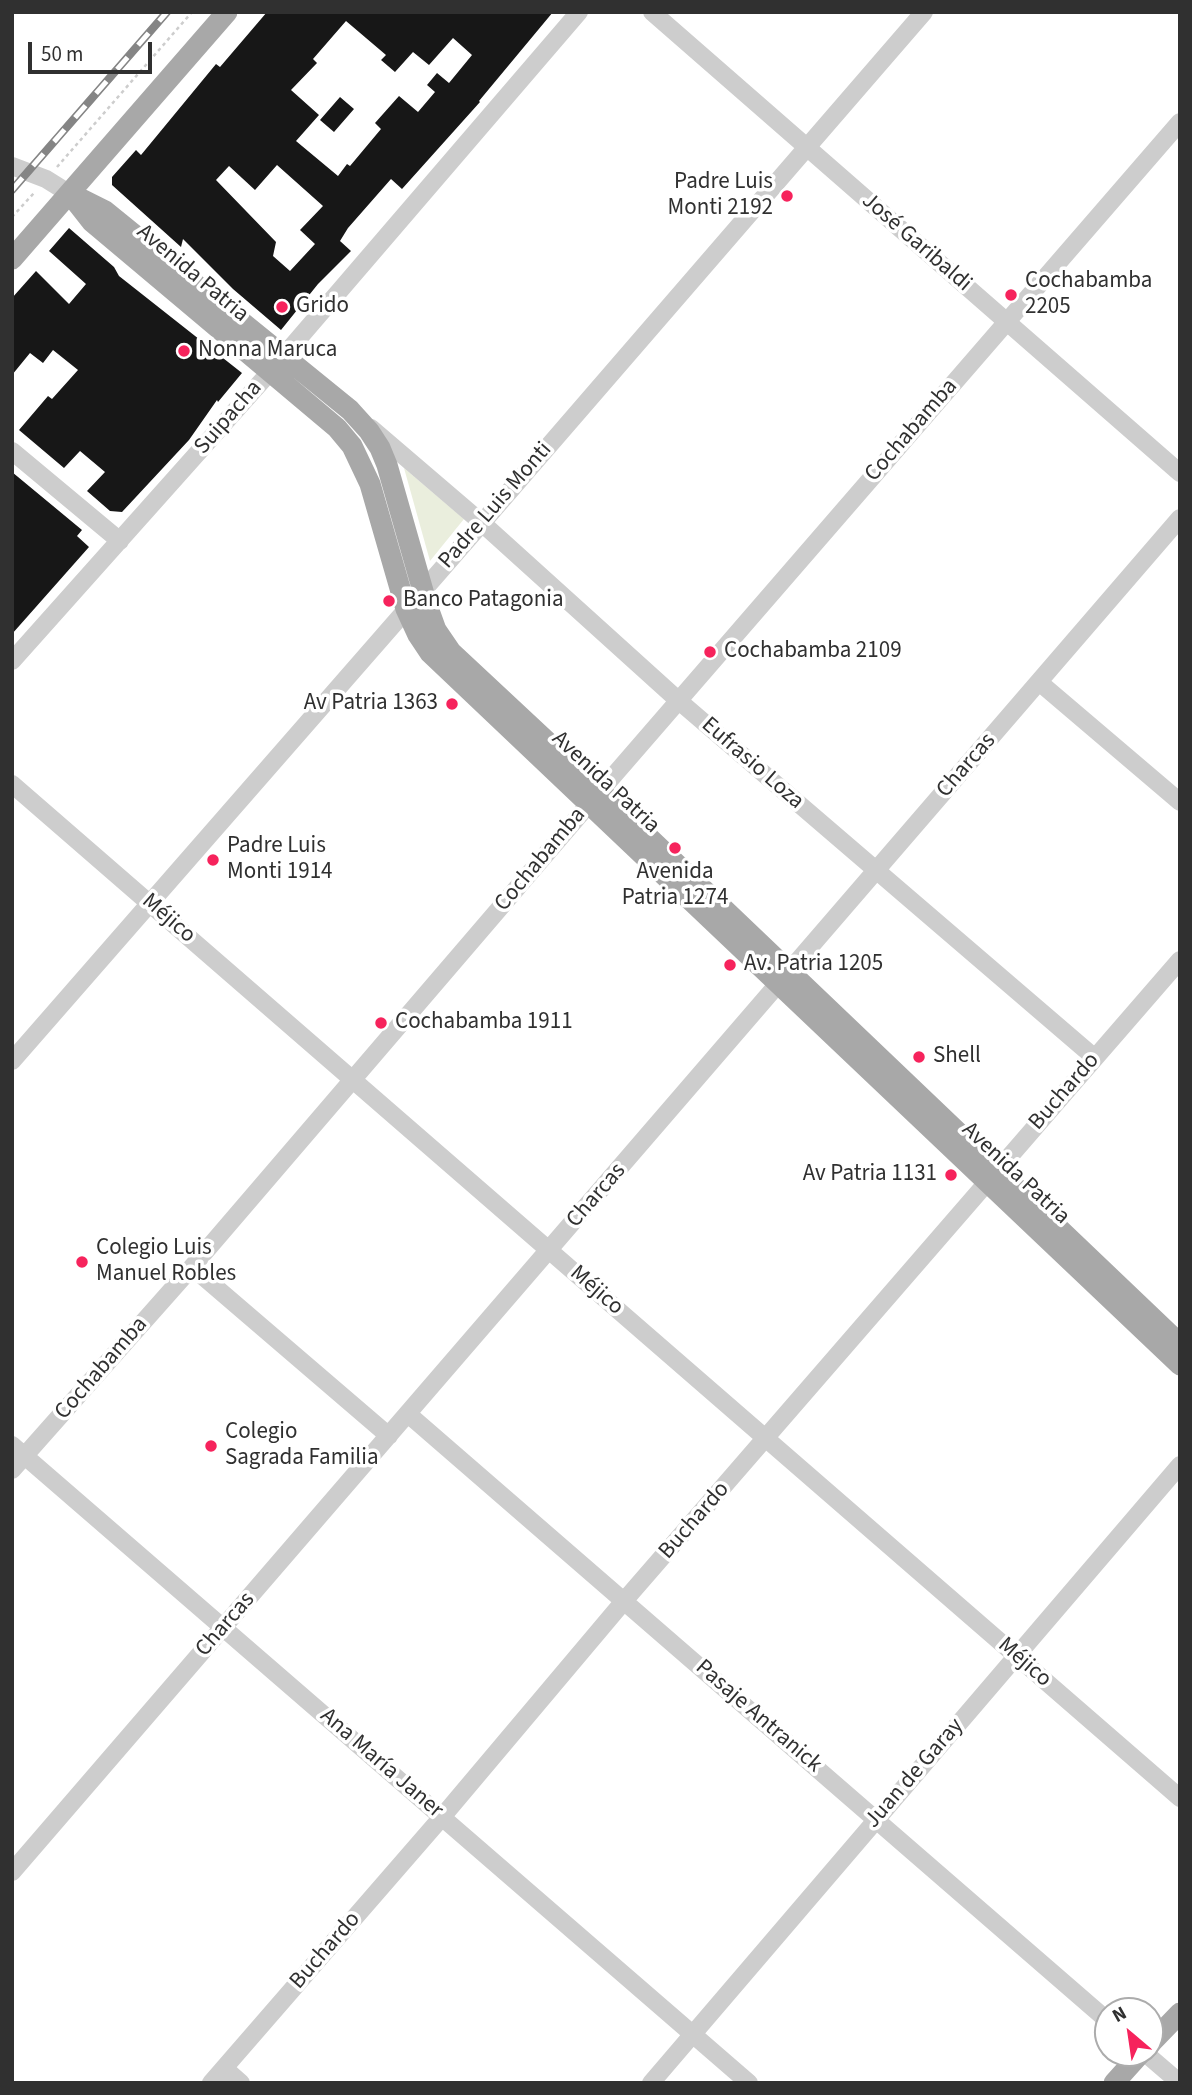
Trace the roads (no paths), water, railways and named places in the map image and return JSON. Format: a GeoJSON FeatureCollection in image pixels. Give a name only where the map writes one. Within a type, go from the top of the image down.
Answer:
{"type":"FeatureCollection","features":[{"type":"Feature","properties":{"kind":"main road"},"geometry":{"type":"LineString","coordinates":[[12,259],[227,12]]}},
{"type":"Feature","properties":{"kind":"main road","name":"Avenida Patria"},"geometry":{"type":"LineString","coordinates":[[70,194],[105,211],[350,410],[380,448],[389,470],[436,631],[451,652],[594,797],[992,1177],[1180,1365]]}},
{"type":"Feature","properties":{"kind":"main road","name":"Avenida Patria"},"geometry":{"type":"LineString","coordinates":[[70,194],[92,222],[337,428],[352,446],[370,484],[406,609],[430,653],[594,797]]}},
{"type":"Feature","properties":{"kind":"main road","name":"Avenida Patria"},"geometry":{"type":"LineString","coordinates":[[992,1177],[1180,1344]]}},
{"type":"Feature","properties":{"kind":"main road"},"geometry":{"type":"LineString","coordinates":[[1164,2029],[1180,2012]]}},
{"type":"Feature","properties":{"kind":"main road"},"geometry":{"type":"LineString","coordinates":[[1114,2083],[1129,2067]]}},
{"type":"Feature","properties":{"kind":"street","name":"Suipacha"},"geometry":{"type":"LineString","coordinates":[[12,661],[269,373],[579,12]]}},
{"type":"Feature","properties":{"kind":"street","name":"José Garibaldi"},"geometry":{"type":"LineString","coordinates":[[652,12],[1180,473]]}},
{"type":"Feature","properties":{"kind":"street","name":"Padre Luis Monti"},"geometry":{"type":"LineString","coordinates":[[12,1061],[923,12]]}},
{"type":"Feature","properties":{"kind":"street","name":"Cochabamba"},"geometry":{"type":"LineString","coordinates":[[12,1471],[19,1451],[192,1267],[594,797],[1180,122]]}},
{"type":"Feature","properties":{"kind":"street","name":"Avenida Patria"},"geometry":{"type":"LineString","coordinates":[[12,166],[46,179],[70,194]]}},
{"type":"Feature","properties":{"kind":"street","name":"Eufrasio Loza"},"geometry":{"type":"LineString","coordinates":[[350,410],[482,523],[679,701],[1095,1058]]}},
{"type":"Feature","properties":{"kind":"street"},"geometry":{"type":"LineString","coordinates":[[12,452],[120,541]]}},
{"type":"Feature","properties":{"kind":"street"},"geometry":{"type":"LineString","coordinates":[[370,484],[377,476],[389,470],[414,465]]}},
{"type":"Feature","properties":{"kind":"street","name":"Charcas"},"geometry":{"type":"LineString","coordinates":[[12,1872],[1180,518]]}},
{"type":"Feature","properties":{"kind":"street"},"geometry":{"type":"LineString","coordinates":[[1039,682],[1180,802]]}},
{"type":"Feature","properties":{"kind":"street","name":"Méjico"},"geometry":{"type":"LineString","coordinates":[[12,784],[1180,1798]]}},
{"type":"Feature","properties":{"kind":"street","name":"Buchardo"},"geometry":{"type":"LineString","coordinates":[[211,2083],[442,1817],[624,1601],[1180,961]]}},
{"type":"Feature","properties":{"kind":"street"},"geometry":{"type":"LineString","coordinates":[[192,1267],[389,1436]]}},
{"type":"Feature","properties":{"kind":"street","name":"Pasaje Antranick"},"geometry":{"type":"LineString","coordinates":[[408,1413],[1094,2009]]}},
{"type":"Feature","properties":{"kind":"street","name":"Ana María Janer"},"geometry":{"type":"LineString","coordinates":[[19,1451],[750,2083]]}},
{"type":"Feature","properties":{"kind":"street","name":"Juan de Garay"},"geometry":{"type":"LineString","coordinates":[[651,2083],[1180,1465]]}},
{"type":"Feature","properties":{"kind":"street"},"geometry":{"type":"LineString","coordinates":[[1160,2067],[1180,2083]]}},
{"type":"Feature","properties":{"kind":"street"},"geometry":{"type":"LineString","coordinates":[[224,2068],[241,2083]]}},
{"type":"Feature","properties":{"kind":"railway"},"geometry":{"type":"LineString","coordinates":[[12,190],[167,12]]}},
{"type":"Feature","properties":{"kind":"place","name":"Padre Luis Monti 2192"},"geometry":{"type":"Point","coordinates":[787,196]}},
{"type":"Feature","properties":{"kind":"place","name":"Cochabamba 2205"},"geometry":{"type":"Point","coordinates":[1011,295]}},
{"type":"Feature","properties":{"kind":"place","name":"Grido"},"geometry":{"type":"Point","coordinates":[282,307]}},
{"type":"Feature","properties":{"kind":"place","name":"Nonna Maruca"},"geometry":{"type":"Point","coordinates":[184,351]}},
{"type":"Feature","properties":{"kind":"place","name":"Banco Patagonia"},"geometry":{"type":"Point","coordinates":[389,601]}},
{"type":"Feature","properties":{"kind":"place","name":"Cochabamba 2109"},"geometry":{"type":"Point","coordinates":[710,652]}},
{"type":"Feature","properties":{"kind":"place","name":"Av Patria 1363"},"geometry":{"type":"Point","coordinates":[452,704]}},
{"type":"Feature","properties":{"kind":"place","name":"Avenida Patria 1274"},"geometry":{"type":"Point","coordinates":[675,848]}},
{"type":"Feature","properties":{"kind":"place","name":"Padre Luis Monti 1914"},"geometry":{"type":"Point","coordinates":[213,860]}},
{"type":"Feature","properties":{"kind":"place","name":"Av. Patria 1205"},"geometry":{"type":"Point","coordinates":[730,965]}},
{"type":"Feature","properties":{"kind":"place","name":"Cochabamba 1911"},"geometry":{"type":"Point","coordinates":[381,1023]}},
{"type":"Feature","properties":{"kind":"place","name":"Shell"},"geometry":{"type":"Point","coordinates":[919,1057]}},
{"type":"Feature","properties":{"kind":"place","name":"Av Patria 1131"},"geometry":{"type":"Point","coordinates":[951,1175]}},
{"type":"Feature","properties":{"kind":"place","name":"Colegio Luis Manuel Robles"},"geometry":{"type":"Point","coordinates":[82,1262]}},
{"type":"Feature","properties":{"kind":"place","name":"Colegio Sagrada Familia"},"geometry":{"type":"Point","coordinates":[211,1446]}}]}
